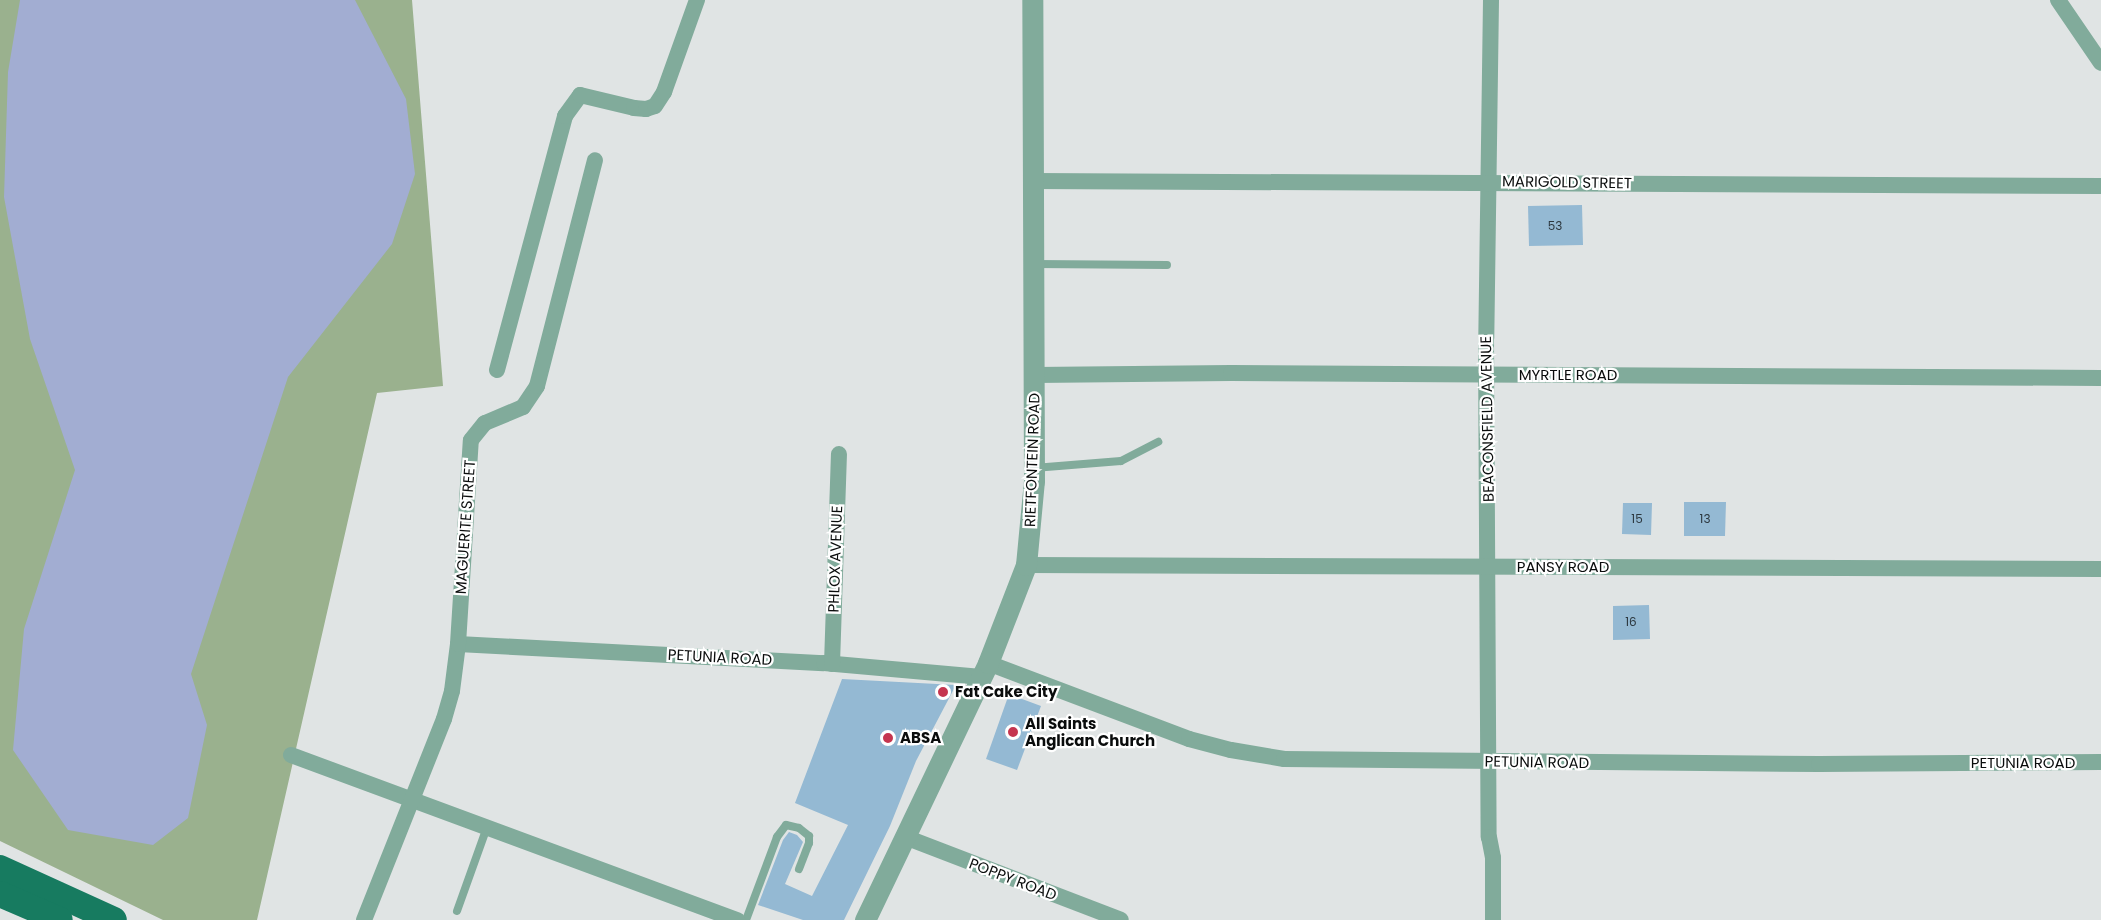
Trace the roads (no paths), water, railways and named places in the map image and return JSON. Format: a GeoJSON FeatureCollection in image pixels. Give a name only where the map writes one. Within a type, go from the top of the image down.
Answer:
{"type":"FeatureCollection","features":[{"type":"Feature","properties":{"kind":"main road"},"geometry":{"type":"LineString","coordinates":[[2,887],[60,920]]}},
{"type":"Feature","properties":{"kind":"main road"},"geometry":{"type":"LineString","coordinates":[[2,887],[114,920]]}},
{"type":"Feature","properties":{"kind":"street"},"geometry":{"type":"LineString","coordinates":[[497,370],[565,116],[580,95],[634,108],[646,109],[655,106],[664,92],[698,0]]}},
{"type":"Feature","properties":{"kind":"street","name":"RIETFONTEIN ROAD"},"geometry":{"type":"LineString","coordinates":[[865,920],[985,670],[1026,565],[1034,468],[1035,375],[1032,0]]}},
{"type":"Feature","properties":{"kind":"street","name":"BEACONSFIELD AVENUE"},"geometry":{"type":"LineString","coordinates":[[1483,920],[1484,864],[1489,837],[1490,761],[1487,375],[1491,0]]}},
{"type":"Feature","properties":{"kind":"street"},"geometry":{"type":"LineString","coordinates":[[2058,0],[2101,63]]}},
{"type":"Feature","properties":{"kind":"street","name":"MAGUERITE STREET"},"geometry":{"type":"LineString","coordinates":[[364,920],[444,719],[452,691],[458,644],[471,440],[485,423],[523,407],[537,386],[596,160]]}},
{"type":"Feature","properties":{"kind":"street","name":"MARIGOLD STREET"},"geometry":{"type":"LineString","coordinates":[[1033,181],[1490,181],[2101,186]]}},
{"type":"Feature","properties":{"kind":"street","name":"MYRTLE ROAD"},"geometry":{"type":"LineString","coordinates":[[1035,375],[2101,378]]}},
{"type":"Feature","properties":{"kind":"street","name":"PHLOX AVENUE"},"geometry":{"type":"LineString","coordinates":[[832,664],[839,454]]}},
{"type":"Feature","properties":{"kind":"street","name":"PANSY ROAD"},"geometry":{"type":"LineString","coordinates":[[1026,565],[2101,569]]}},
{"type":"Feature","properties":{"kind":"street","name":"PETUNIA ROAD"},"geometry":{"type":"LineString","coordinates":[[458,644],[985,670],[1181,736],[1231,750],[1284,759],[1819,764],[2101,762]]}},
{"type":"Feature","properties":{"kind":"street"},"geometry":{"type":"LineString","coordinates":[[291,755],[737,920]]}},
{"type":"Feature","properties":{"kind":"street","name":"POPPY ROAD"},"geometry":{"type":"LineString","coordinates":[[905,837],[1121,920]]}},
{"type":"Feature","properties":{"kind":"street","name":"BEACONSFIELD AVENUE"},"geometry":{"type":"LineString","coordinates":[[1489,837],[1493,858],[1493,920]]}},
{"type":"Feature","properties":{"kind":"lane"},"geometry":{"type":"LineString","coordinates":[[1034,264],[1167,265]]}},
{"type":"Feature","properties":{"kind":"lane"},"geometry":{"type":"LineString","coordinates":[[1034,468],[1121,461],[1158,442]]}},
{"type":"Feature","properties":{"kind":"lane"},"geometry":{"type":"LineString","coordinates":[[746,920],[777,837],[786,825],[799,828],[809,836],[810,843],[799,869]]}},
{"type":"Feature","properties":{"kind":"lane"},"geometry":{"type":"LineString","coordinates":[[456,911],[487,827]]}},
{"type":"Feature","properties":{"kind":"water"},"geometry":{"type":"Polygon","coordinates":[[[20,0],[355,0],[406,99],[415,174],[392,244],[288,377],[191,674],[207,725],[188,818],[153,845],[68,830],[13,750],[24,629],[75,470],[30,339],[4,197],[8,72],[20,0]]]}},
{"type":"Feature","properties":{"kind":"place","name":"Fat Cake City"},"geometry":{"type":"Point","coordinates":[943,692]}},
{"type":"Feature","properties":{"kind":"place","name":"All Saints Anglican Church"},"geometry":{"type":"Point","coordinates":[1013,732]}},
{"type":"Feature","properties":{"kind":"place","name":"ABSA"},"geometry":{"type":"Point","coordinates":[888,738]}}]}
